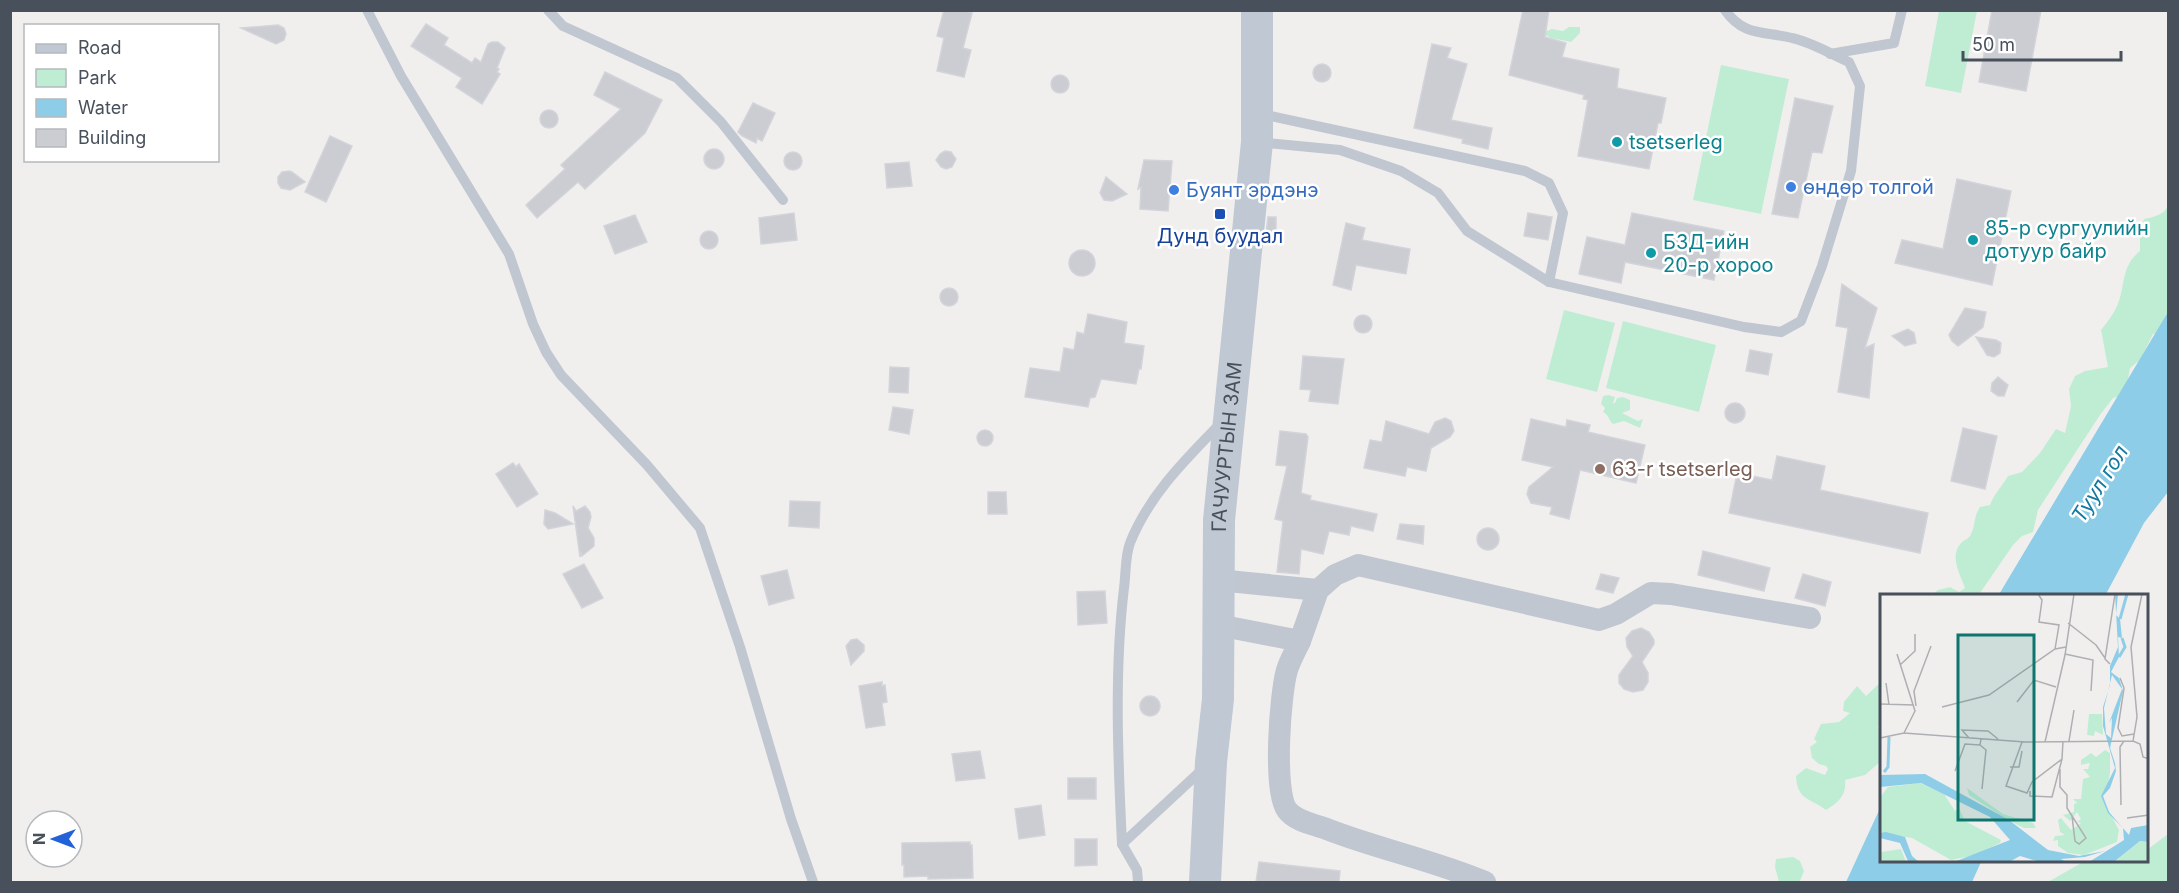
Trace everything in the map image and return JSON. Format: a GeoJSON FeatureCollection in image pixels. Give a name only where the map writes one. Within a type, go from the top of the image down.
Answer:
{"type":"FeatureCollection","features":[{"type":"Feature","properties":{"kind":"main road","name":"ГАЧУУРТЫН ЗАМ"},"geometry":{"type":"LineString","coordinates":[[1205,882],[1211,762],[1218,699],[1219,519],[1257,128],[1257,10]]}},
{"type":"Feature","properties":{"kind":"street"},"geometry":{"type":"LineString","coordinates":[[1485,882],[1353,839],[1298,818],[1287,811],[1281,795],[1278,737],[1287,671],[1318,590],[1335,575],[1358,565],[1599,620],[1616,614],[1651,593],[1671,594],[1810,618]]}},
{"type":"Feature","properties":{"kind":"street"},"geometry":{"type":"LineString","coordinates":[[1218,580],[1318,590]]}},
{"type":"Feature","properties":{"kind":"street"},"geometry":{"type":"LineString","coordinates":[[1218,625],[1300,641]]}},
{"type":"Feature","properties":{"kind":"lane"},"geometry":{"type":"LineString","coordinates":[[367,10],[400,76],[509,254],[533,324],[546,352],[561,375],[647,465],[700,528],[740,647],[791,819],[813,882]]}},
{"type":"Feature","properties":{"kind":"lane"},"geometry":{"type":"LineString","coordinates":[[548,10],[563,26],[677,78],[721,122],[783,200]]}},
{"type":"Feature","properties":{"kind":"lane"},"geometry":{"type":"LineString","coordinates":[[1257,128],[1340,150],[1401,171],[1438,193],[1467,231],[1550,282],[1763,330],[1781,332],[1801,321],[1822,266],[1851,171],[1860,86],[1849,62],[1793,38],[1766,35],[1734,24],[1725,10]]}},
{"type":"Feature","properties":{"kind":"lane"},"geometry":{"type":"LineString","coordinates":[[1830,54],[1894,43],[1902,10]]}},
{"type":"Feature","properties":{"kind":"lane"},"geometry":{"type":"LineString","coordinates":[[1257,128],[1525,171],[1549,183],[1563,213],[1550,282]]}},
{"type":"Feature","properties":{"kind":"lane"},"geometry":{"type":"LineString","coordinates":[[1138,882],[1137,870],[1122,844],[1119,771],[1120,624],[1129,545],[1141,520],[1171,475],[1229,414]]}},
{"type":"Feature","properties":{"kind":"lane"},"geometry":{"type":"LineString","coordinates":[[1122,844],[1211,762]]}},
{"type":"Feature","properties":{"kind":"green space"},"geometry":{"type":"Polygon","coordinates":[[[1939,11],[1977,11],[1961,93],[1925,86],[1939,11]]]}},
{"type":"Feature","properties":{"kind":"green space"},"geometry":{"type":"Polygon","coordinates":[[[1569,27],[1580,27],[1580,33],[1571,42],[1551,38],[1542,33],[1552,29],[1563,31],[1569,27]]]}},
{"type":"Feature","properties":{"kind":"green space"},"geometry":{"type":"Polygon","coordinates":[[[1721,65],[1789,79],[1761,214],[1693,200],[1721,65]]]}},
{"type":"Feature","properties":{"kind":"green space"},"geometry":{"type":"Polygon","coordinates":[[[2168,205],[2168,321],[2163,333],[2153,334],[2140,360],[2130,368],[2125,395],[2113,398],[2100,415],[2038,510],[2033,532],[2022,536],[2013,545],[1979,594],[1933,594],[1938,590],[1950,587],[1959,592],[1965,588],[1957,565],[1956,554],[1961,543],[1970,536],[1980,507],[1990,505],[2008,476],[2022,472],[2040,453],[2056,429],[2065,433],[2071,406],[2069,389],[2075,376],[2085,371],[2108,367],[2101,330],[2120,299],[2126,270],[2140,251],[2140,231],[2144,219],[2161,213],[2168,205]]]}},
{"type":"Feature","properties":{"kind":"green space"},"geometry":{"type":"Polygon","coordinates":[[[1564,310],[1615,323],[1597,392],[1546,379],[1564,310]]]}},
{"type":"Feature","properties":{"kind":"green space"},"geometry":{"type":"Polygon","coordinates":[[[1623,321],[1716,345],[1699,412],[1606,388],[1623,321]]]}},
{"type":"Feature","properties":{"kind":"green space"},"geometry":{"type":"Polygon","coordinates":[[[1603,396],[1615,397],[1613,403],[1617,398],[1623,397],[1630,400],[1630,410],[1622,413],[1638,421],[1643,419],[1640,428],[1624,421],[1613,424],[1603,412],[1605,408],[1601,404],[1603,396]]]}},
{"type":"Feature","properties":{"kind":"green space"},"geometry":{"type":"Polygon","coordinates":[[[1880,683],[1880,725],[1878,727],[1880,762],[1865,775],[1845,780],[1845,790],[1841,798],[1826,810],[1805,798],[1799,790],[1796,776],[1806,768],[1825,775],[1828,769],[1812,758],[1810,747],[1817,742],[1814,739],[1821,724],[1839,722],[1850,713],[1843,711],[1844,702],[1857,686],[1866,696],[1880,683]]]}},
{"type":"Feature","properties":{"kind":"green space"},"geometry":{"type":"Polygon","coordinates":[[[2168,834],[2168,882],[2048,882],[2081,863],[2149,863],[2149,848],[2168,834]]]}},
{"type":"Feature","properties":{"kind":"green space"},"geometry":{"type":"Polygon","coordinates":[[[1793,857],[1800,861],[1804,871],[1800,881],[1779,882],[1775,867],[1776,859],[1793,857]]]}},
{"type":"Feature","properties":{"kind":"water","name":"Туул гол"},"geometry":{"type":"Polygon","coordinates":[[[2168,312],[2168,492],[2144,523],[2106,594],[1999,594],[2168,312]]]}},
{"type":"Feature","properties":{"kind":"water"},"geometry":{"type":"Polygon","coordinates":[[[1880,808],[1880,863],[1981,863],[1972,882],[1846,882],[1880,808]]]}},
{"type":"Feature","properties":{"kind":"building"},"geometry":{"type":"Polygon","coordinates":[[[944,10],[962,10],[972,13],[963,48],[971,50],[964,77],[937,71],[944,38],[937,36],[944,10]]]}},
{"type":"Feature","properties":{"kind":"building"},"geometry":{"type":"Polygon","coordinates":[[[1523,10],[1549,10],[1545,37],[1566,43],[1562,57],[1619,69],[1617,88],[1666,98],[1661,123],[1658,123],[1649,169],[1578,156],[1588,100],[1583,99],[1584,95],[1509,75],[1523,10]]]}},
{"type":"Feature","properties":{"kind":"building"},"geometry":{"type":"Polygon","coordinates":[[[1992,10],[2041,10],[2026,91],[1979,82],[1992,10]]]}},
{"type":"Feature","properties":{"kind":"building"},"geometry":{"type":"Polygon","coordinates":[[[426,24],[448,38],[444,45],[472,63],[475,58],[481,62],[488,44],[492,42],[498,42],[505,48],[497,68],[500,74],[482,104],[456,87],[462,78],[411,46],[426,24]]]}},
{"type":"Feature","properties":{"kind":"building"},"geometry":{"type":"Polygon","coordinates":[[[278,25],[284,28],[286,34],[284,40],[276,44],[241,28],[278,25]]]}},
{"type":"Feature","properties":{"kind":"building"},"geometry":{"type":"Polygon","coordinates":[[[1432,44],[1451,48],[1447,58],[1467,64],[1451,120],[1492,128],[1488,149],[1462,143],[1463,139],[1414,128],[1432,44]]]}},
{"type":"Feature","properties":{"kind":"building"},"geometry":{"type":"Polygon","coordinates":[[[1318,64],[1326,64],[1331,69],[1329,80],[1318,82],[1313,77],[1313,69],[1318,64]]]}},
{"type":"Feature","properties":{"kind":"building"},"geometry":{"type":"Polygon","coordinates":[[[605,72],[662,100],[645,133],[585,189],[578,182],[537,218],[526,205],[565,169],[561,165],[621,109],[594,95],[605,72]]]}},
{"type":"Feature","properties":{"kind":"building"},"geometry":{"type":"Polygon","coordinates":[[[1060,75],[1066,78],[1069,84],[1066,90],[1060,93],[1054,90],[1051,84],[1054,78],[1060,75]]]}},
{"type":"Feature","properties":{"kind":"building"},"geometry":{"type":"Polygon","coordinates":[[[1795,98],[1833,106],[1822,153],[1812,152],[1798,218],[1772,214],[1795,98]]]}},
{"type":"Feature","properties":{"kind":"building"},"geometry":{"type":"Polygon","coordinates":[[[753,103],[775,113],[762,141],[757,138],[756,143],[738,132],[753,103]]]}},
{"type":"Feature","properties":{"kind":"building"},"geometry":{"type":"Polygon","coordinates":[[[549,110],[555,113],[558,119],[555,125],[549,128],[543,125],[540,119],[543,113],[549,110]]]}},
{"type":"Feature","properties":{"kind":"building"},"geometry":{"type":"Polygon","coordinates":[[[330,136],[352,146],[326,202],[305,192],[330,136]]]}},
{"type":"Feature","properties":{"kind":"building"},"geometry":{"type":"Polygon","coordinates":[[[710,149],[718,149],[724,155],[724,163],[718,169],[710,169],[704,163],[704,155],[710,149]]]}},
{"type":"Feature","properties":{"kind":"building"},"geometry":{"type":"Polygon","coordinates":[[[945,151],[951,152],[956,159],[952,167],[946,169],[941,167],[936,160],[945,151]]]}},
{"type":"Feature","properties":{"kind":"building"},"geometry":{"type":"Polygon","coordinates":[[[789,152],[797,152],[802,157],[800,168],[789,170],[784,165],[784,157],[789,152]]]}},
{"type":"Feature","properties":{"kind":"building"},"geometry":{"type":"Polygon","coordinates":[[[1144,160],[1172,161],[1168,211],[1140,209],[1141,187],[1138,189],[1144,160]]]}},
{"type":"Feature","properties":{"kind":"building"},"geometry":{"type":"Polygon","coordinates":[[[909,162],[912,186],[887,188],[885,164],[909,162]]]}},
{"type":"Feature","properties":{"kind":"building"},"geometry":{"type":"Polygon","coordinates":[[[289,171],[305,182],[290,190],[281,188],[278,177],[282,172],[289,171]]]}},
{"type":"Feature","properties":{"kind":"building"},"geometry":{"type":"Polygon","coordinates":[[[1106,177],[1127,194],[1112,201],[1104,200],[1100,193],[1106,177]]]}},
{"type":"Feature","properties":{"kind":"building","name":"85-р сургуулийн дотуур байр"},"geometry":{"type":"Polygon","coordinates":[[[1957,179],[2011,191],[1992,285],[1895,263],[1902,240],[1943,249],[1957,179]]]}},
{"type":"Feature","properties":{"kind":"building"},"geometry":{"type":"Polygon","coordinates":[[[794,213],[797,240],[761,244],[759,218],[794,213]]]}},
{"type":"Feature","properties":{"kind":"building"},"geometry":{"type":"Polygon","coordinates":[[[1528,213],[1552,217],[1548,240],[1524,236],[1528,213]]]}},
{"type":"Feature","properties":{"kind":"building","name":"БЗД-ийн 20-р хороо"},"geometry":{"type":"Polygon","coordinates":[[[1632,213],[1724,231],[1714,280],[1625,262],[1621,283],[1579,274],[1587,237],[1625,245],[1632,213]]]}},
{"type":"Feature","properties":{"kind":"building"},"geometry":{"type":"Polygon","coordinates":[[[635,215],[647,242],[615,254],[604,226],[635,215]]]}},
{"type":"Feature","properties":{"kind":"building"},"geometry":{"type":"Polygon","coordinates":[[[1268,217],[1276,217],[1276,235],[1266,234],[1268,217]]]}},
{"type":"Feature","properties":{"kind":"building"},"geometry":{"type":"Polygon","coordinates":[[[1346,223],[1365,228],[1362,240],[1410,249],[1406,274],[1356,265],[1351,290],[1333,285],[1346,223]]]}},
{"type":"Feature","properties":{"kind":"building"},"geometry":{"type":"Polygon","coordinates":[[[705,231],[713,231],[718,236],[716,247],[705,249],[700,244],[700,236],[705,231]]]}},
{"type":"Feature","properties":{"kind":"building"},"geometry":{"type":"Polygon","coordinates":[[[1082,250],[1091,254],[1095,263],[1091,272],[1082,276],[1073,272],[1069,263],[1073,254],[1082,250]]]}},
{"type":"Feature","properties":{"kind":"building"},"geometry":{"type":"Polygon","coordinates":[[[1842,284],[1877,308],[1865,348],[1874,344],[1869,398],[1838,392],[1848,328],[1836,326],[1842,284]]]}},
{"type":"Feature","properties":{"kind":"building"},"geometry":{"type":"Polygon","coordinates":[[[949,288],[955,291],[958,297],[955,303],[949,306],[943,303],[940,297],[943,291],[949,288]]]}},
{"type":"Feature","properties":{"kind":"building"},"geometry":{"type":"Polygon","coordinates":[[[1965,308],[1986,312],[1983,327],[1958,346],[1949,335],[1965,308]]]}},
{"type":"Feature","properties":{"kind":"building"},"geometry":{"type":"Polygon","coordinates":[[[1088,314],[1127,322],[1124,343],[1144,346],[1141,369],[1139,369],[1136,384],[1101,379],[1095,397],[1090,398],[1088,407],[1025,397],[1030,368],[1060,372],[1064,348],[1074,350],[1077,332],[1084,334],[1088,314]]]}},
{"type":"Feature","properties":{"kind":"building"},"geometry":{"type":"Polygon","coordinates":[[[1359,315],[1367,315],[1372,320],[1370,331],[1359,333],[1354,328],[1354,320],[1359,315]]]}},
{"type":"Feature","properties":{"kind":"building"},"geometry":{"type":"Polygon","coordinates":[[[1908,329],[1914,333],[1916,343],[1905,346],[1892,336],[1908,329]]]}},
{"type":"Feature","properties":{"kind":"building"},"geometry":{"type":"Polygon","coordinates":[[[1976,337],[2001,343],[2000,353],[1994,357],[1987,355],[1976,337]]]}},
{"type":"Feature","properties":{"kind":"building"},"geometry":{"type":"Polygon","coordinates":[[[1750,350],[1772,354],[1768,375],[1746,371],[1750,350]]]}},
{"type":"Feature","properties":{"kind":"building"},"geometry":{"type":"Polygon","coordinates":[[[1303,356],[1344,359],[1338,404],[1309,401],[1311,390],[1300,389],[1303,356]]]}},
{"type":"Feature","properties":{"kind":"building"},"geometry":{"type":"Polygon","coordinates":[[[890,367],[909,368],[908,393],[889,392],[890,367]]]}},
{"type":"Feature","properties":{"kind":"building"},"geometry":{"type":"Polygon","coordinates":[[[1998,377],[2008,385],[2004,396],[1998,396],[1991,391],[1992,383],[1998,377]]]}},
{"type":"Feature","properties":{"kind":"building"},"geometry":{"type":"Polygon","coordinates":[[[1735,403],[1742,406],[1745,413],[1742,420],[1735,423],[1728,420],[1725,413],[1728,406],[1735,403]]]}},
{"type":"Feature","properties":{"kind":"building"},"geometry":{"type":"Polygon","coordinates":[[[893,407],[913,410],[909,434],[889,430],[893,407]]]}},
{"type":"Feature","properties":{"kind":"building"},"geometry":{"type":"Polygon","coordinates":[[[1445,418],[1451,421],[1454,431],[1450,437],[1431,448],[1426,471],[1407,467],[1405,476],[1364,468],[1370,440],[1382,442],[1386,421],[1429,434],[1435,422],[1445,418]]]}},
{"type":"Feature","properties":{"kind":"building","name":"63-r tsetserleg"},"geometry":{"type":"Polygon","coordinates":[[[1531,419],[1566,427],[1567,420],[1590,425],[1588,432],[1645,445],[1636,483],[1580,470],[1569,519],[1550,514],[1552,507],[1531,503],[1527,494],[1529,487],[1553,467],[1522,460],[1531,419]]]}},
{"type":"Feature","properties":{"kind":"building"},"geometry":{"type":"Polygon","coordinates":[[[1963,428],[1997,436],[1985,489],[1951,481],[1963,428]]]}},
{"type":"Feature","properties":{"kind":"building"},"geometry":{"type":"Polygon","coordinates":[[[982,430],[988,430],[993,438],[991,444],[982,446],[977,441],[977,435],[982,430]]]}},
{"type":"Feature","properties":{"kind":"building"},"geometry":{"type":"Polygon","coordinates":[[[1280,431],[1306,434],[1308,437],[1301,493],[1311,496],[1310,500],[1377,514],[1373,531],[1351,526],[1349,535],[1329,531],[1323,554],[1301,549],[1299,574],[1277,572],[1283,521],[1275,519],[1287,466],[1276,465],[1280,431]]]}},
{"type":"Feature","properties":{"kind":"building"},"geometry":{"type":"Polygon","coordinates":[[[1777,456],[1825,466],[1820,490],[1928,513],[1920,553],[1729,513],[1737,473],[1772,480],[1777,456]]]}},
{"type":"Feature","properties":{"kind":"building"},"geometry":{"type":"Polygon","coordinates":[[[513,463],[516,467],[519,464],[538,494],[517,507],[496,474],[513,463]]]}},
{"type":"Feature","properties":{"kind":"building"},"geometry":{"type":"Polygon","coordinates":[[[988,492],[1006,492],[1007,514],[988,514],[988,492]]]}},
{"type":"Feature","properties":{"kind":"building"},"geometry":{"type":"Polygon","coordinates":[[[790,501],[820,502],[819,528],[789,526],[790,501]]]}},
{"type":"Feature","properties":{"kind":"building"},"geometry":{"type":"Polygon","coordinates":[[[573,506],[576,511],[585,506],[590,512],[588,528],[594,538],[594,546],[582,556],[581,552],[580,557],[573,506]]]}},
{"type":"Feature","properties":{"kind":"building"},"geometry":{"type":"Polygon","coordinates":[[[545,510],[573,524],[548,529],[544,524],[545,510]]]}},
{"type":"Feature","properties":{"kind":"building"},"geometry":{"type":"Polygon","coordinates":[[[1400,524],[1424,526],[1423,544],[1397,539],[1400,524]]]}},
{"type":"Feature","properties":{"kind":"building"},"geometry":{"type":"Polygon","coordinates":[[[1488,528],[1496,531],[1499,539],[1496,547],[1488,550],[1480,547],[1477,539],[1480,531],[1488,528]]]}},
{"type":"Feature","properties":{"kind":"building"},"geometry":{"type":"Polygon","coordinates":[[[1703,551],[1770,568],[1764,591],[1698,575],[1703,551]]]}},
{"type":"Feature","properties":{"kind":"building"},"geometry":{"type":"Polygon","coordinates":[[[584,564],[603,598],[582,608],[563,574],[584,564]]]}},
{"type":"Feature","properties":{"kind":"building"},"geometry":{"type":"Polygon","coordinates":[[[787,570],[794,598],[769,605],[761,576],[787,570]]]}},
{"type":"Feature","properties":{"kind":"building"},"geometry":{"type":"Polygon","coordinates":[[[1601,574],[1619,578],[1613,593],[1596,589],[1601,574]]]}},
{"type":"Feature","properties":{"kind":"building"},"geometry":{"type":"Polygon","coordinates":[[[1803,574],[1831,582],[1825,606],[1795,598],[1803,574]]]}},
{"type":"Feature","properties":{"kind":"building"},"geometry":{"type":"Polygon","coordinates":[[[1105,591],[1107,623],[1078,625],[1077,592],[1105,591]]]}},
{"type":"Feature","properties":{"kind":"building"},"geometry":{"type":"Polygon","coordinates":[[[1641,628],[1649,632],[1654,644],[1642,662],[1648,673],[1648,682],[1643,690],[1633,692],[1624,689],[1619,683],[1619,675],[1633,656],[1627,647],[1626,638],[1632,631],[1641,628]]]}},
{"type":"Feature","properties":{"kind":"building"},"geometry":{"type":"Polygon","coordinates":[[[857,639],[864,645],[864,651],[851,665],[846,646],[851,640],[857,639]]]}},
{"type":"Feature","properties":{"kind":"building"},"geometry":{"type":"Polygon","coordinates":[[[882,682],[882,686],[885,685],[887,702],[882,703],[885,725],[866,728],[859,686],[882,682]]]}},
{"type":"Feature","properties":{"kind":"building"},"geometry":{"type":"Polygon","coordinates":[[[1150,696],[1157,699],[1160,706],[1157,713],[1150,716],[1143,713],[1140,706],[1143,699],[1150,696]]]}},
{"type":"Feature","properties":{"kind":"building"},"geometry":{"type":"Polygon","coordinates":[[[980,751],[985,778],[956,781],[952,754],[980,751]]]}},
{"type":"Feature","properties":{"kind":"building"},"geometry":{"type":"Polygon","coordinates":[[[1068,778],[1096,778],[1096,799],[1068,799],[1068,778]]]}},
{"type":"Feature","properties":{"kind":"building"},"geometry":{"type":"Polygon","coordinates":[[[1041,805],[1045,835],[1019,839],[1015,809],[1041,805]]]}},
{"type":"Feature","properties":{"kind":"building"},"geometry":{"type":"Polygon","coordinates":[[[1075,839],[1097,839],[1097,865],[1075,866],[1075,839]]]}},
{"type":"Feature","properties":{"kind":"building"},"geometry":{"type":"Polygon","coordinates":[[[970,842],[973,878],[904,877],[902,843],[970,842]]]}},
{"type":"Feature","properties":{"kind":"building"},"geometry":{"type":"Polygon","coordinates":[[[1259,862],[1340,871],[1339,882],[1256,882],[1259,862]]]}},
{"type":"Feature","properties":{"kind":"place","name":"tsetserleg"},"geometry":{"type":"Point","coordinates":[1617,142]}},
{"type":"Feature","properties":{"kind":"place","name":"өндөр толгой"},"geometry":{"type":"Point","coordinates":[1791,187]}},
{"type":"Feature","properties":{"kind":"place","name":"Буянт эрдэнэ"},"geometry":{"type":"Point","coordinates":[1174,190]}},
{"type":"Feature","properties":{"kind":"place","name":"Дунд буудал"},"geometry":{"type":"Point","coordinates":[1220,214]}},
{"type":"Feature","properties":{"kind":"place","name":"85-р сургуулийн дотуур байр"},"geometry":{"type":"Point","coordinates":[1973,240]}},
{"type":"Feature","properties":{"kind":"place","name":"БЗД-ийн 20-р хороо"},"geometry":{"type":"Point","coordinates":[1651,253]}},
{"type":"Feature","properties":{"kind":"place","name":"63-r tsetserleg"},"geometry":{"type":"Point","coordinates":[1600,469]}}]}
